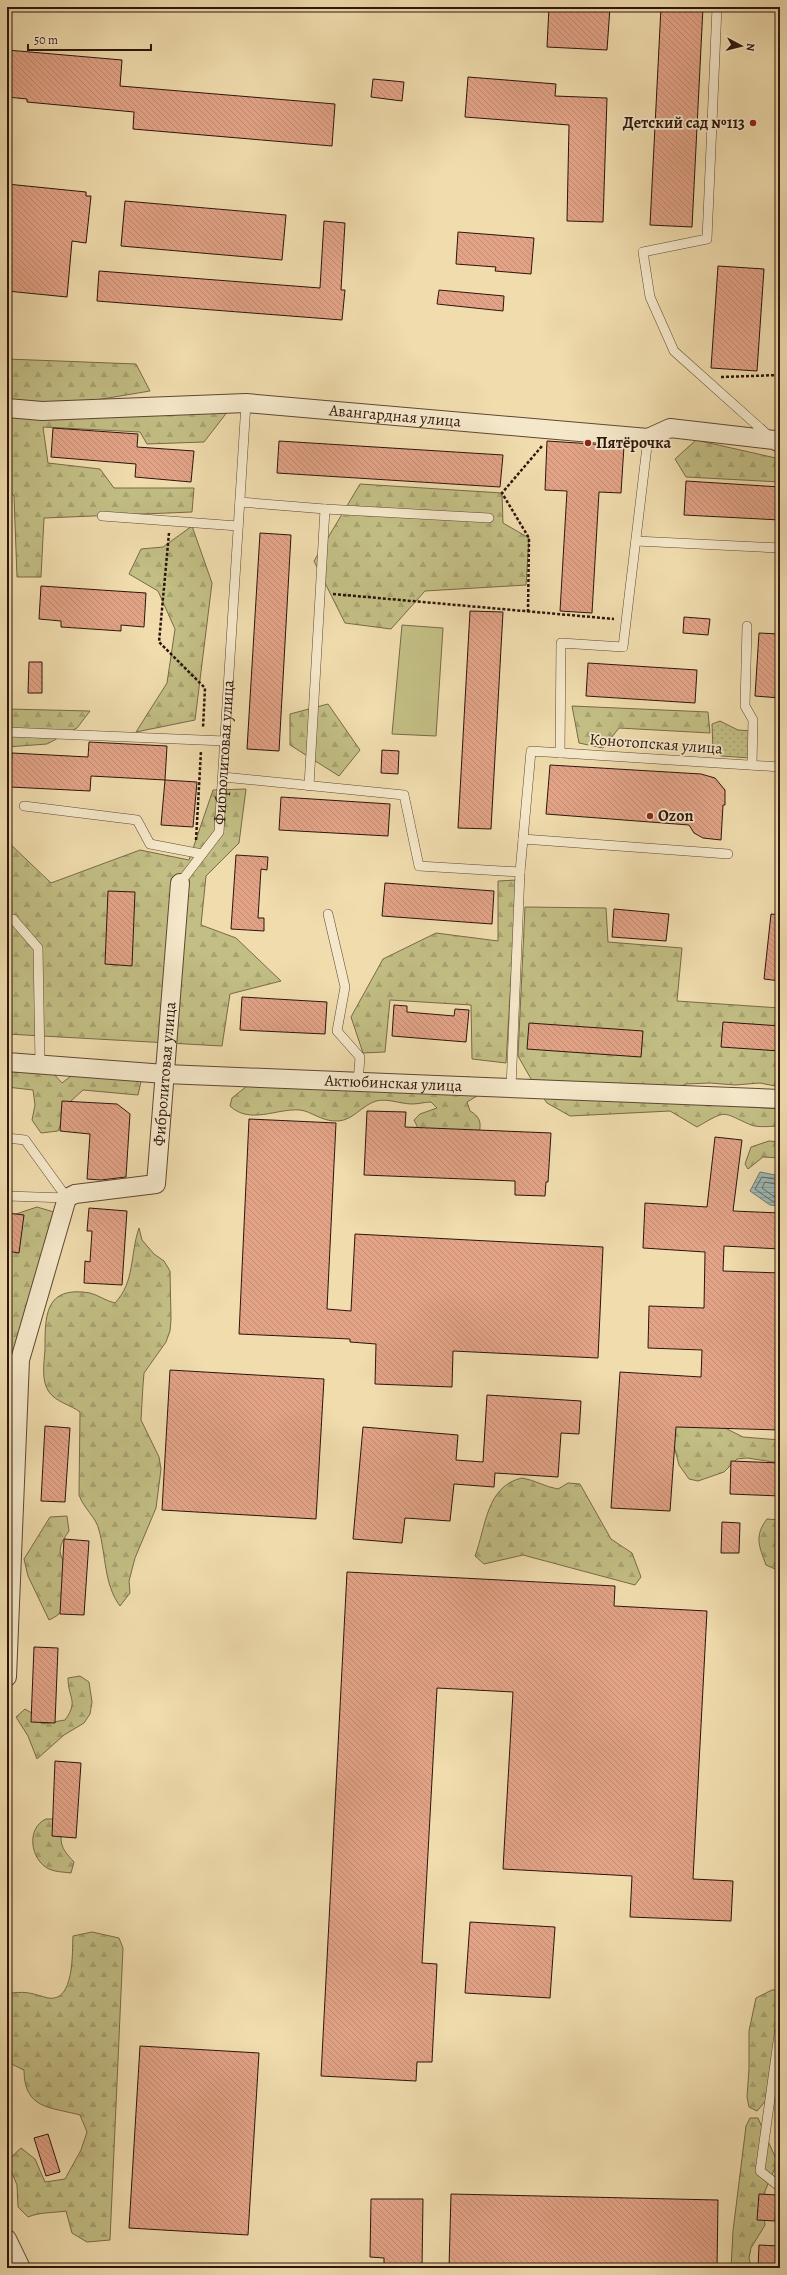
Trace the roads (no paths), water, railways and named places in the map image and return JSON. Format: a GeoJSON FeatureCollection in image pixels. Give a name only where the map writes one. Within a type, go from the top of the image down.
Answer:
{"type":"FeatureCollection","features":[{"type":"Feature","properties":{"kind":"street","name":"Авангардная улица"},"geometry":{"type":"LineString","coordinates":[[7,408],[42,411],[246,403],[648,438],[670,428],[777,442]]}},
{"type":"Feature","properties":{"kind":"street","name":"Фибролитовая улица"},"geometry":{"type":"LineString","coordinates":[[67,1198],[75,1194],[156,1184],[180,883]]}},
{"type":"Feature","properties":{"kind":"street","name":"Актюбинская улица"},"geometry":{"type":"LineString","coordinates":[[7,1062],[164,1074],[780,1099]]}},
{"type":"Feature","properties":{"kind":"street"},"geometry":{"type":"LineString","coordinates":[[7,1677],[12,1421],[20,1360],[67,1198]]}},
{"type":"Feature","properties":{"kind":"street"},"geometry":{"type":"LineString","coordinates":[[7,2239],[21,2268]]}},
{"type":"Feature","properties":{"kind":"lane"},"geometry":{"type":"LineString","coordinates":[[716,7],[707,239],[642,252],[650,297],[674,351],[777,442]]}},
{"type":"Feature","properties":{"kind":"lane","name":"Фибролитовая улица"},"geometry":{"type":"LineString","coordinates":[[180,883],[199,853],[219,832],[246,403]]}},
{"type":"Feature","properties":{"kind":"lane"},"geometry":{"type":"LineString","coordinates":[[560,753],[561,643],[623,647],[648,438]]}},
{"type":"Feature","properties":{"kind":"lane"},"geometry":{"type":"LineString","coordinates":[[240,502],[325,509],[489,518]]}},
{"type":"Feature","properties":{"kind":"lane"},"geometry":{"type":"LineString","coordinates":[[309,786],[325,509]]}},
{"type":"Feature","properties":{"kind":"lane"},"geometry":{"type":"LineString","coordinates":[[102,516],[238,526]]}},
{"type":"Feature","properties":{"kind":"lane"},"geometry":{"type":"LineString","coordinates":[[636,540],[780,548]]}},
{"type":"Feature","properties":{"kind":"lane"},"geometry":{"type":"LineString","coordinates":[[747,626],[745,706],[753,720],[752,765]]}},
{"type":"Feature","properties":{"kind":"lane"},"geometry":{"type":"LineString","coordinates":[[7,732],[225,741]]}},
{"type":"Feature","properties":{"kind":"lane","name":"Конотопская улица"},"geometry":{"type":"LineString","coordinates":[[523,840],[531,751],[780,767]]}},
{"type":"Feature","properties":{"kind":"lane"},"geometry":{"type":"LineString","coordinates":[[223,777],[404,795],[419,866],[520,872]]}},
{"type":"Feature","properties":{"kind":"lane"},"geometry":{"type":"LineString","coordinates":[[24,806],[137,820],[150,844],[199,853]]}},
{"type":"Feature","properties":{"kind":"lane"},"geometry":{"type":"LineString","coordinates":[[511,1088],[520,872],[523,840],[728,854]]}},
{"type":"Feature","properties":{"kind":"lane"},"geometry":{"type":"LineString","coordinates":[[328,914],[345,987],[337,1031],[360,1057],[358,1082]]}},
{"type":"Feature","properties":{"kind":"lane"},"geometry":{"type":"LineString","coordinates":[[7,919],[13,919],[38,948],[40,1064]]}},
{"type":"Feature","properties":{"kind":"lane"},"geometry":{"type":"LineString","coordinates":[[7,1138],[24,1140],[67,1198]]}},
{"type":"Feature","properties":{"kind":"lane"},"geometry":{"type":"LineString","coordinates":[[7,1196],[67,1198]]}},
{"type":"Feature","properties":{"kind":"lane"},"geometry":{"type":"LineString","coordinates":[[780,2028],[776,2097],[760,2171],[780,2187]]}},
{"type":"Feature","properties":{"kind":"water"},"geometry":{"type":"Polygon","coordinates":[[[760,1172],[780,1176],[780,1206],[770,1205],[750,1191],[760,1172]]]}},
{"type":"Feature","properties":{"kind":"place","name":"Детский сад №113"},"geometry":{"type":"Point","coordinates":[753,123]}},
{"type":"Feature","properties":{"kind":"place","name":"Пятёрочка"},"geometry":{"type":"Point","coordinates":[588,443]}},
{"type":"Feature","properties":{"kind":"place","name":"Ozon"},"geometry":{"type":"Point","coordinates":[650,816]}}]}
